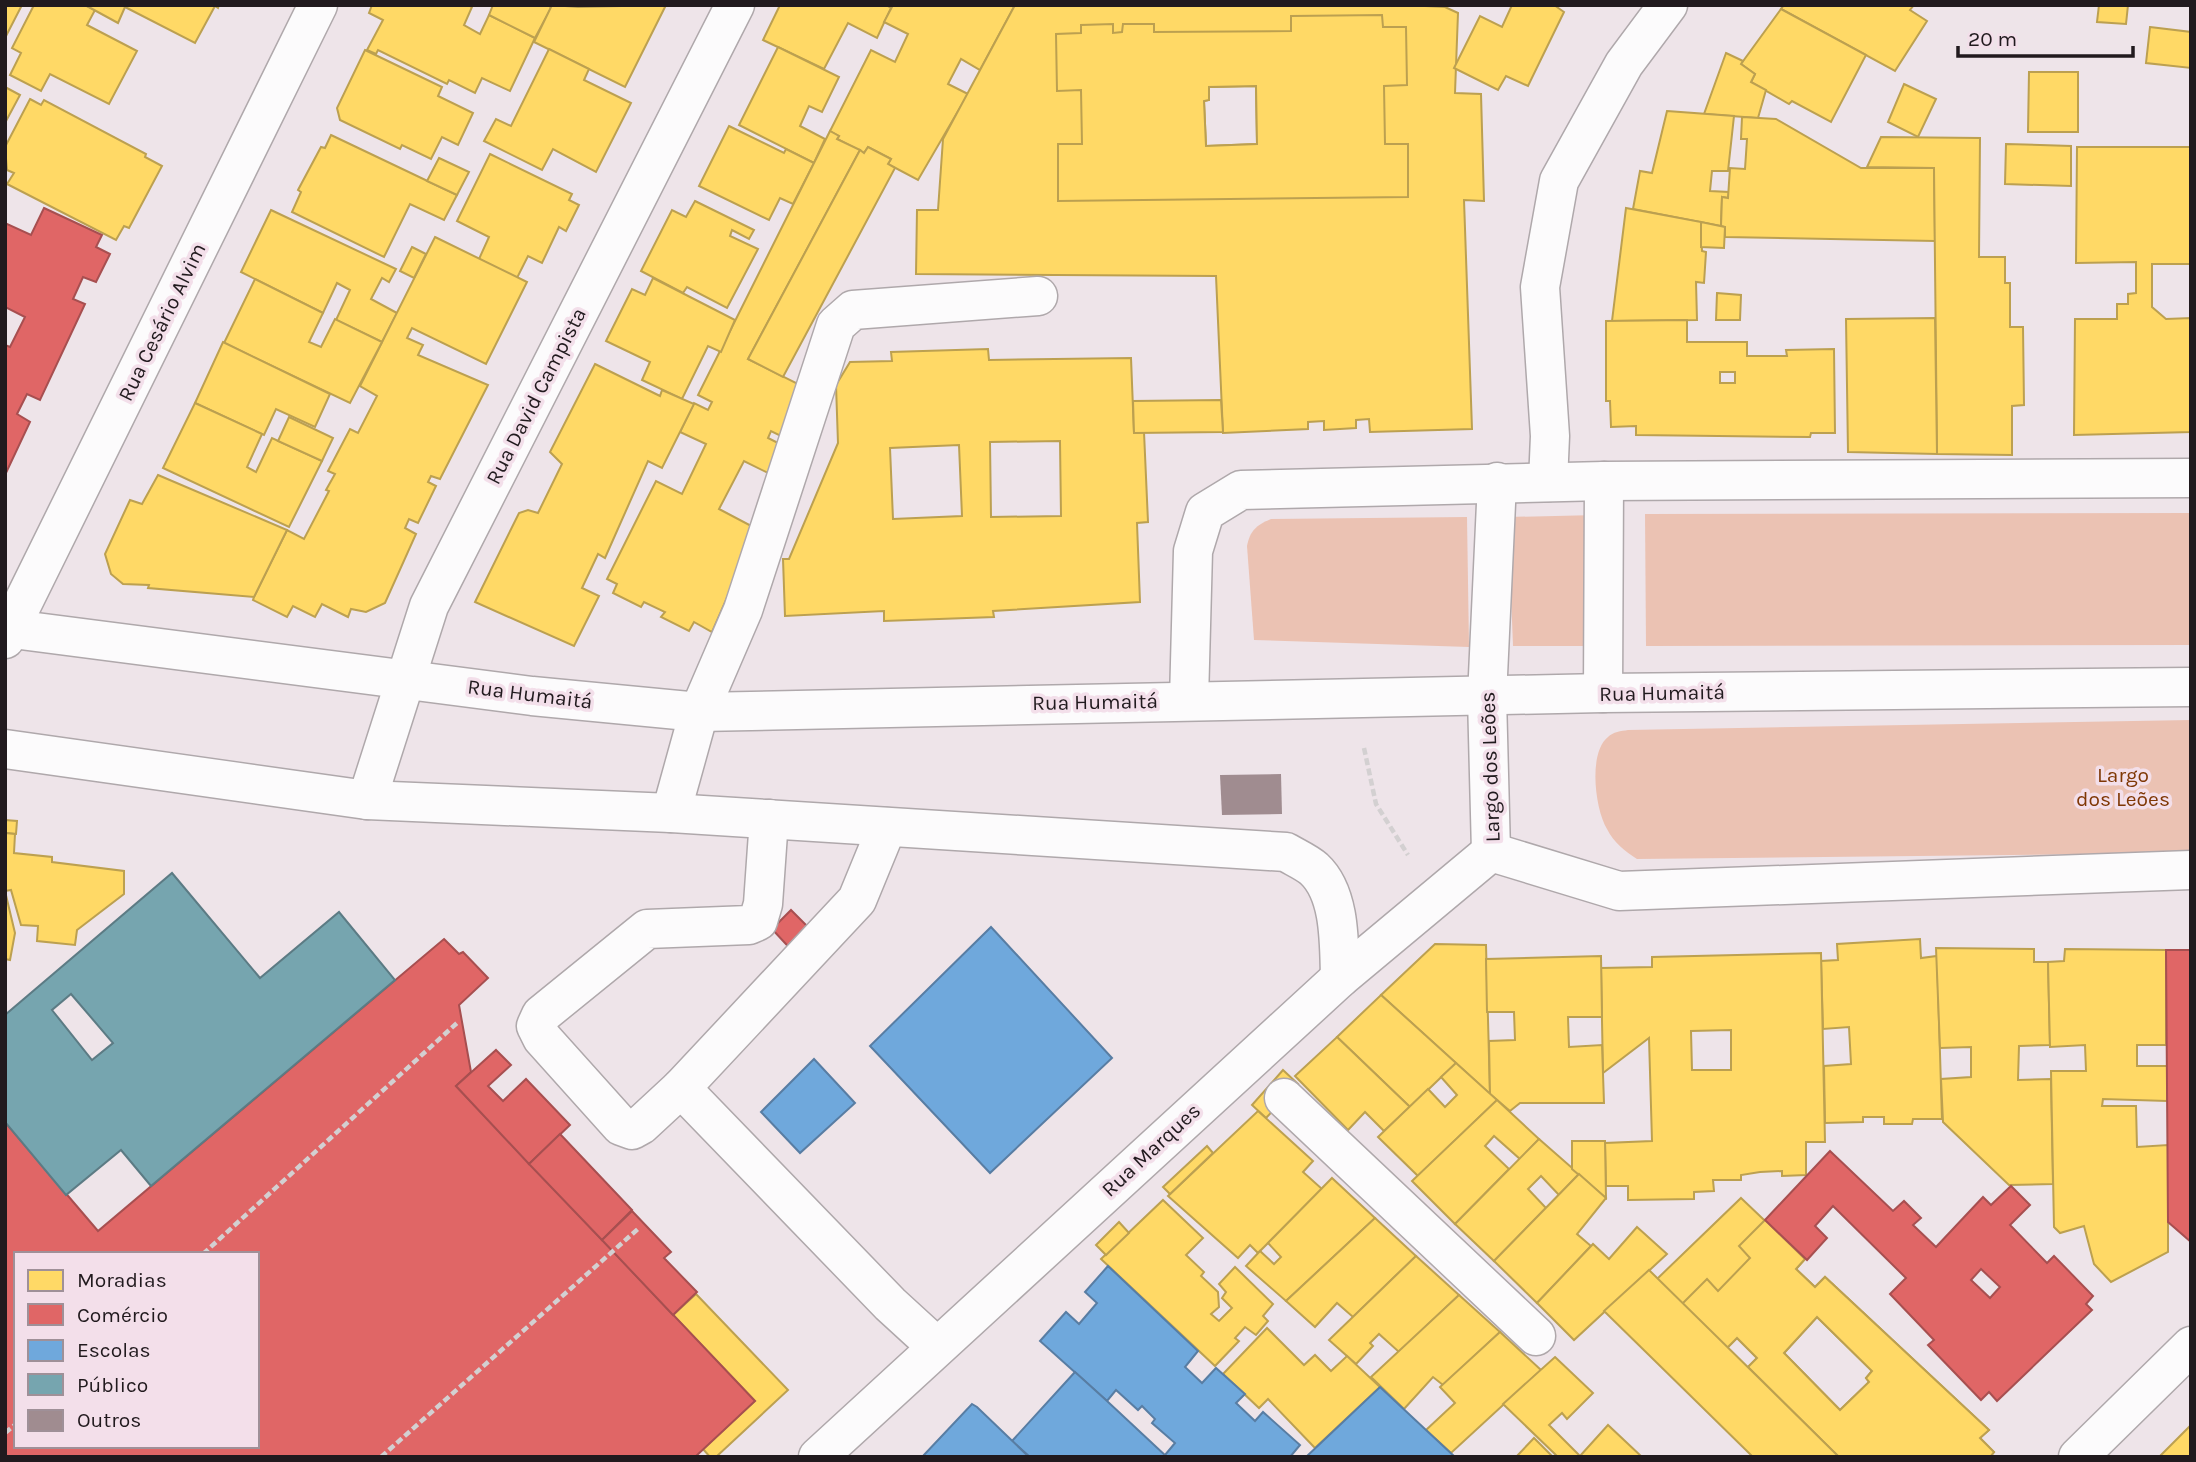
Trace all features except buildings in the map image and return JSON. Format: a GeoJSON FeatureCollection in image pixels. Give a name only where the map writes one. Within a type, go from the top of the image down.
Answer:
{"type":"FeatureCollection","features":[{"type":"Feature","properties":{"kind":"street","name":"Rua Cesário Alvim"},"geometry":{"type":"LineString","coordinates":[[7,632],[318,5]]}},
{"type":"Feature","properties":{"kind":"street","name":"Rua David Campista"},"geometry":{"type":"LineString","coordinates":[[367,800],[429,606],[735,5]]}},
{"type":"Feature","properties":{"kind":"street"},"geometry":{"type":"LineString","coordinates":[[1548,482],[1550,436],[1540,287],[1559,181],[1624,64],[1668,5]]}},
{"type":"Feature","properties":{"kind":"street"},"geometry":{"type":"LineString","coordinates":[[670,813],[699,712],[743,610],[836,325],[853,310],[1038,296]]}},
{"type":"Feature","properties":{"kind":"street"},"geometry":{"type":"LineString","coordinates":[[1189,700],[1193,551],[1205,512],[1241,490],[1497,482],[2191,478]]}},
{"type":"Feature","properties":{"kind":"street"},"geometry":{"type":"LineString","coordinates":[[1603,693],[1604,481]]}},
{"type":"Feature","properties":{"kind":"street","name":"Largo dos Leões"},"geometry":{"type":"LineString","coordinates":[[1497,482],[1487,697],[1491,852],[1619,891],[2191,870]]}},
{"type":"Feature","properties":{"kind":"street","name":"Rua Humaitá"},"geometry":{"type":"LineString","coordinates":[[7,632],[407,678],[532,696],[699,712],[1603,693],[2191,687]]}},
{"type":"Feature","properties":{"kind":"street"},"geometry":{"type":"LineString","coordinates":[[5,749],[367,800],[670,813],[1286,852],[1315,869],[1332,900],[1339,926],[1340,978]]}},
{"type":"Feature","properties":{"kind":"street"},"geometry":{"type":"LineString","coordinates":[[769,819],[763,904],[758,921],[749,925],[647,929],[541,1015],[536,1026],[542,1038],[621,1126],[632,1130],[641,1125],[681,1088],[857,900],[887,827]]}},
{"type":"Feature","properties":{"kind":"street","name":"Rua Marques"},"geometry":{"type":"LineString","coordinates":[[818,1457],[937,1347],[1268,1081],[1340,978],[1491,852]]}},
{"type":"Feature","properties":{"kind":"street"},"geometry":{"type":"LineString","coordinates":[[1268,1081],[1536,1336]]}},
{"type":"Feature","properties":{"kind":"street"},"geometry":{"type":"LineString","coordinates":[[681,1088],[890,1304],[937,1347]]}},
{"type":"Feature","properties":{"kind":"street"},"geometry":{"type":"LineString","coordinates":[[2078,1457],[2191,1346]]}},
{"type":"Feature","properties":{"kind":"path"},"geometry":{"type":"LineString","coordinates":[[1363,744],[1376,804],[1436,898]]}},
{"type":"Feature","properties":{"kind":"path"},"geometry":{"type":"LineString","coordinates":[[205,1252],[457,1023]]}},
{"type":"Feature","properties":{"kind":"path"},"geometry":{"type":"LineString","coordinates":[[381,1457],[639,1228]]}},
{"type":"Feature","properties":{"kind":"green space"},"geometry":{"type":"Polygon","coordinates":[[[2191,513],[2191,645],[1646,646],[1645,514],[2191,513]]]}},
{"type":"Feature","properties":{"kind":"green space"},"geometry":{"type":"Polygon","coordinates":[[[1597,515],[1599,646],[1513,646],[1508,517],[1597,515]]]}},
{"type":"Feature","properties":{"kind":"green space"},"geometry":{"type":"Polygon","coordinates":[[[1467,517],[1469,647],[1254,640],[1247,546],[1252,532],[1261,524],[1271,519],[1467,517]]]}},
{"type":"Feature","properties":{"kind":"green space","name":"Largo dos Leões"},"geometry":{"type":"Polygon","coordinates":[[[2191,720],[2191,853],[1637,859],[1610,834],[1599,808],[1597,795],[1596,768],[1602,745],[1612,734],[1628,730],[2191,720]]]}}]}
